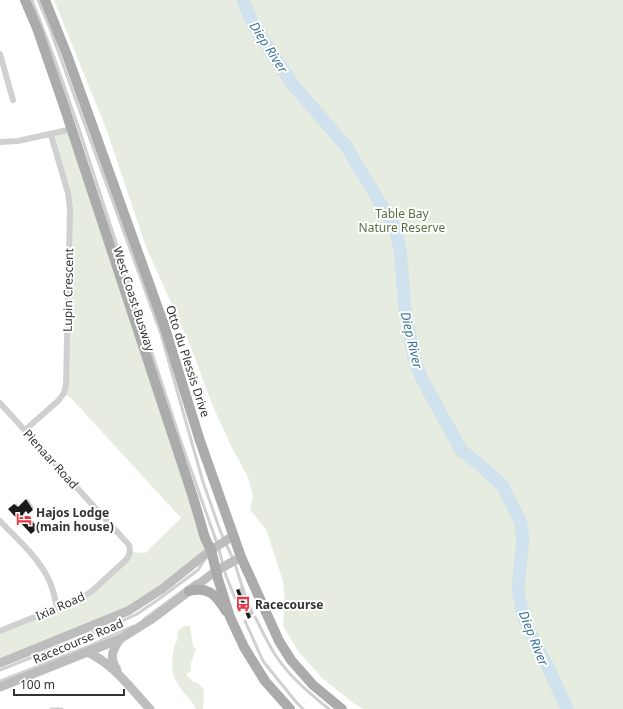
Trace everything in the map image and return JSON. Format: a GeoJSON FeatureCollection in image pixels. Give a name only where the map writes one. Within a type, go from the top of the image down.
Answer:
{"type":"FeatureCollection","features":[{"type":"Feature","properties":{"kind":"main road","name":"Otto du Plessis Drive"},"geometry":{"type":"LineString","coordinates":[[25,0],[42,41],[72,128],[206,538],[222,544],[237,559],[279,641],[291,660],[314,685],[342,709]]}},
{"type":"Feature","properties":{"kind":"main road","name":"Otto du Plessis Drive"},"geometry":{"type":"LineString","coordinates":[[45,0],[164,325],[200,441],[222,544],[220,569],[230,618],[252,663],[265,681],[290,709]]}},
{"type":"Feature","properties":{"kind":"main road","name":"Racecourse Road"},"geometry":{"type":"LineString","coordinates":[[0,663],[128,611],[162,589],[222,544]]}},
{"type":"Feature","properties":{"kind":"main road","name":"Racecourse Road"},"geometry":{"type":"LineString","coordinates":[[0,687],[120,639],[152,619],[189,590],[237,559]]}},
{"type":"Feature","properties":{"kind":"main road"},"geometry":{"type":"LineString","coordinates":[[189,590],[200,589],[209,591],[222,604],[230,618]]}},
{"type":"Feature","properties":{"kind":"main road"},"geometry":{"type":"LineString","coordinates":[[120,639],[112,653],[112,659],[113,664],[121,677]]}},
{"type":"Feature","properties":{"kind":"main road"},"geometry":{"type":"LineString","coordinates":[[87,652],[104,661],[121,677],[150,709]]}},
{"type":"Feature","properties":{"kind":"street"},"geometry":{"type":"LineString","coordinates":[[0,54],[13,100]]}},
{"type":"Feature","properties":{"kind":"street"},"geometry":{"type":"LineString","coordinates":[[0,142],[18,141],[72,128]]}},
{"type":"Feature","properties":{"kind":"street","name":"Lupin Crescent"},"geometry":{"type":"LineString","coordinates":[[25,430],[58,401],[64,393],[66,384],[70,208],[68,193],[51,134]]}},
{"type":"Feature","properties":{"kind":"street","name":"Pienaar Road"},"geometry":{"type":"LineString","coordinates":[[0,403],[129,545],[130,552]]}},
{"type":"Feature","properties":{"kind":"street"},"geometry":{"type":"LineString","coordinates":[[0,521],[42,568],[48,578],[57,608]]}},
{"type":"Feature","properties":{"kind":"street","name":"Ixia Road"},"geometry":{"type":"LineString","coordinates":[[0,631],[70,603],[91,592],[126,560],[130,552]]}},
{"type":"Feature","properties":{"kind":"lane","name":"West Coast Busway"},"geometry":{"type":"LineString","coordinates":[[32,0],[77,122],[180,439],[222,544]]}},
{"type":"Feature","properties":{"kind":"lane","name":"West Coast Busway"},"geometry":{"type":"LineString","coordinates":[[38,0],[49,26],[160,334],[222,544]]}},
{"type":"Feature","properties":{"kind":"lane"},"geometry":{"type":"LineString","coordinates":[[0,670],[137,614],[198,570],[222,544]]}},
{"type":"Feature","properties":{"kind":"lane"},"geometry":{"type":"LineString","coordinates":[[237,559],[245,595]]}},
{"type":"Feature","properties":{"kind":"lane"},"geometry":{"type":"LineString","coordinates":[[140,621],[194,582],[220,569],[235,598]]}},
{"type":"Feature","properties":{"kind":"lane"},"geometry":{"type":"LineString","coordinates":[[255,617],[282,665],[307,692],[329,709]]}},
{"type":"Feature","properties":{"kind":"lane"},"geometry":{"type":"LineString","coordinates":[[245,621],[263,661],[303,709]]}},
{"type":"Feature","properties":{"kind":"lane"},"geometry":{"type":"LineString","coordinates":[[0,681],[87,647],[135,624]]}},
{"type":"Feature","properties":{"kind":"lane"},"geometry":{"type":"LineString","coordinates":[[51,709],[62,709]]}},
{"type":"Feature","properties":{"kind":"green space","name":"Table Bay Nature Reserve"},"geometry":{"type":"Polygon","coordinates":[[[54,0],[623,0],[623,709],[364,709],[353,703],[322,678],[298,651],[283,626],[285,601],[283,581],[266,529],[250,510],[253,496],[248,477],[231,446],[212,404],[190,345],[146,247],[107,131],[54,0]]]}},
{"type":"Feature","properties":{"kind":"green space"},"geometry":{"type":"Polygon","coordinates":[[[72,129],[211,550],[142,603],[0,663],[0,631],[79,599],[130,552],[145,553],[181,518],[71,398],[64,393],[70,209],[51,135],[72,129]]]}},
{"type":"Feature","properties":{"kind":"green space"},"geometry":{"type":"Polygon","coordinates":[[[184,626],[190,626],[193,646],[196,649],[191,663],[191,671],[186,674],[192,681],[198,683],[204,690],[203,709],[196,709],[177,684],[173,672],[172,664],[178,635],[177,631],[184,626]]]}},
{"type":"Feature","properties":{"kind":"building","name":"Hajos Lodge (main house)"},"geometry":{"type":"Polygon","coordinates":[[[26,499],[33,510],[28,514],[26,511],[23,514],[25,516],[26,515],[38,528],[31,534],[8,509],[14,504],[18,507],[26,499]]]}},
{"type":"Feature","properties":{"kind":"building","name":"Racecourse"},"geometry":{"type":"Polygon","coordinates":[[[239,589],[251,617],[248,619],[236,590],[239,589]]]}},
{"type":"Feature","properties":{"kind":"waterway","name":"Diep River"},"geometry":{"type":"LineString","coordinates":[[243,0],[253,25],[294,86],[346,146],[394,226],[400,248],[405,309],[414,358],[422,379],[461,450],[503,486],[520,521],[523,538],[518,588],[521,607],[537,648],[547,665],[567,709]]}},
{"type":"Feature","properties":{"kind":"place","name":"Hajos Lodge (main house)"},"geometry":{"type":"Point","coordinates":[24,519]}},
{"type":"Feature","properties":{"kind":"place","name":"Racecourse"},"geometry":{"type":"Point","coordinates":[243,604]}}]}
